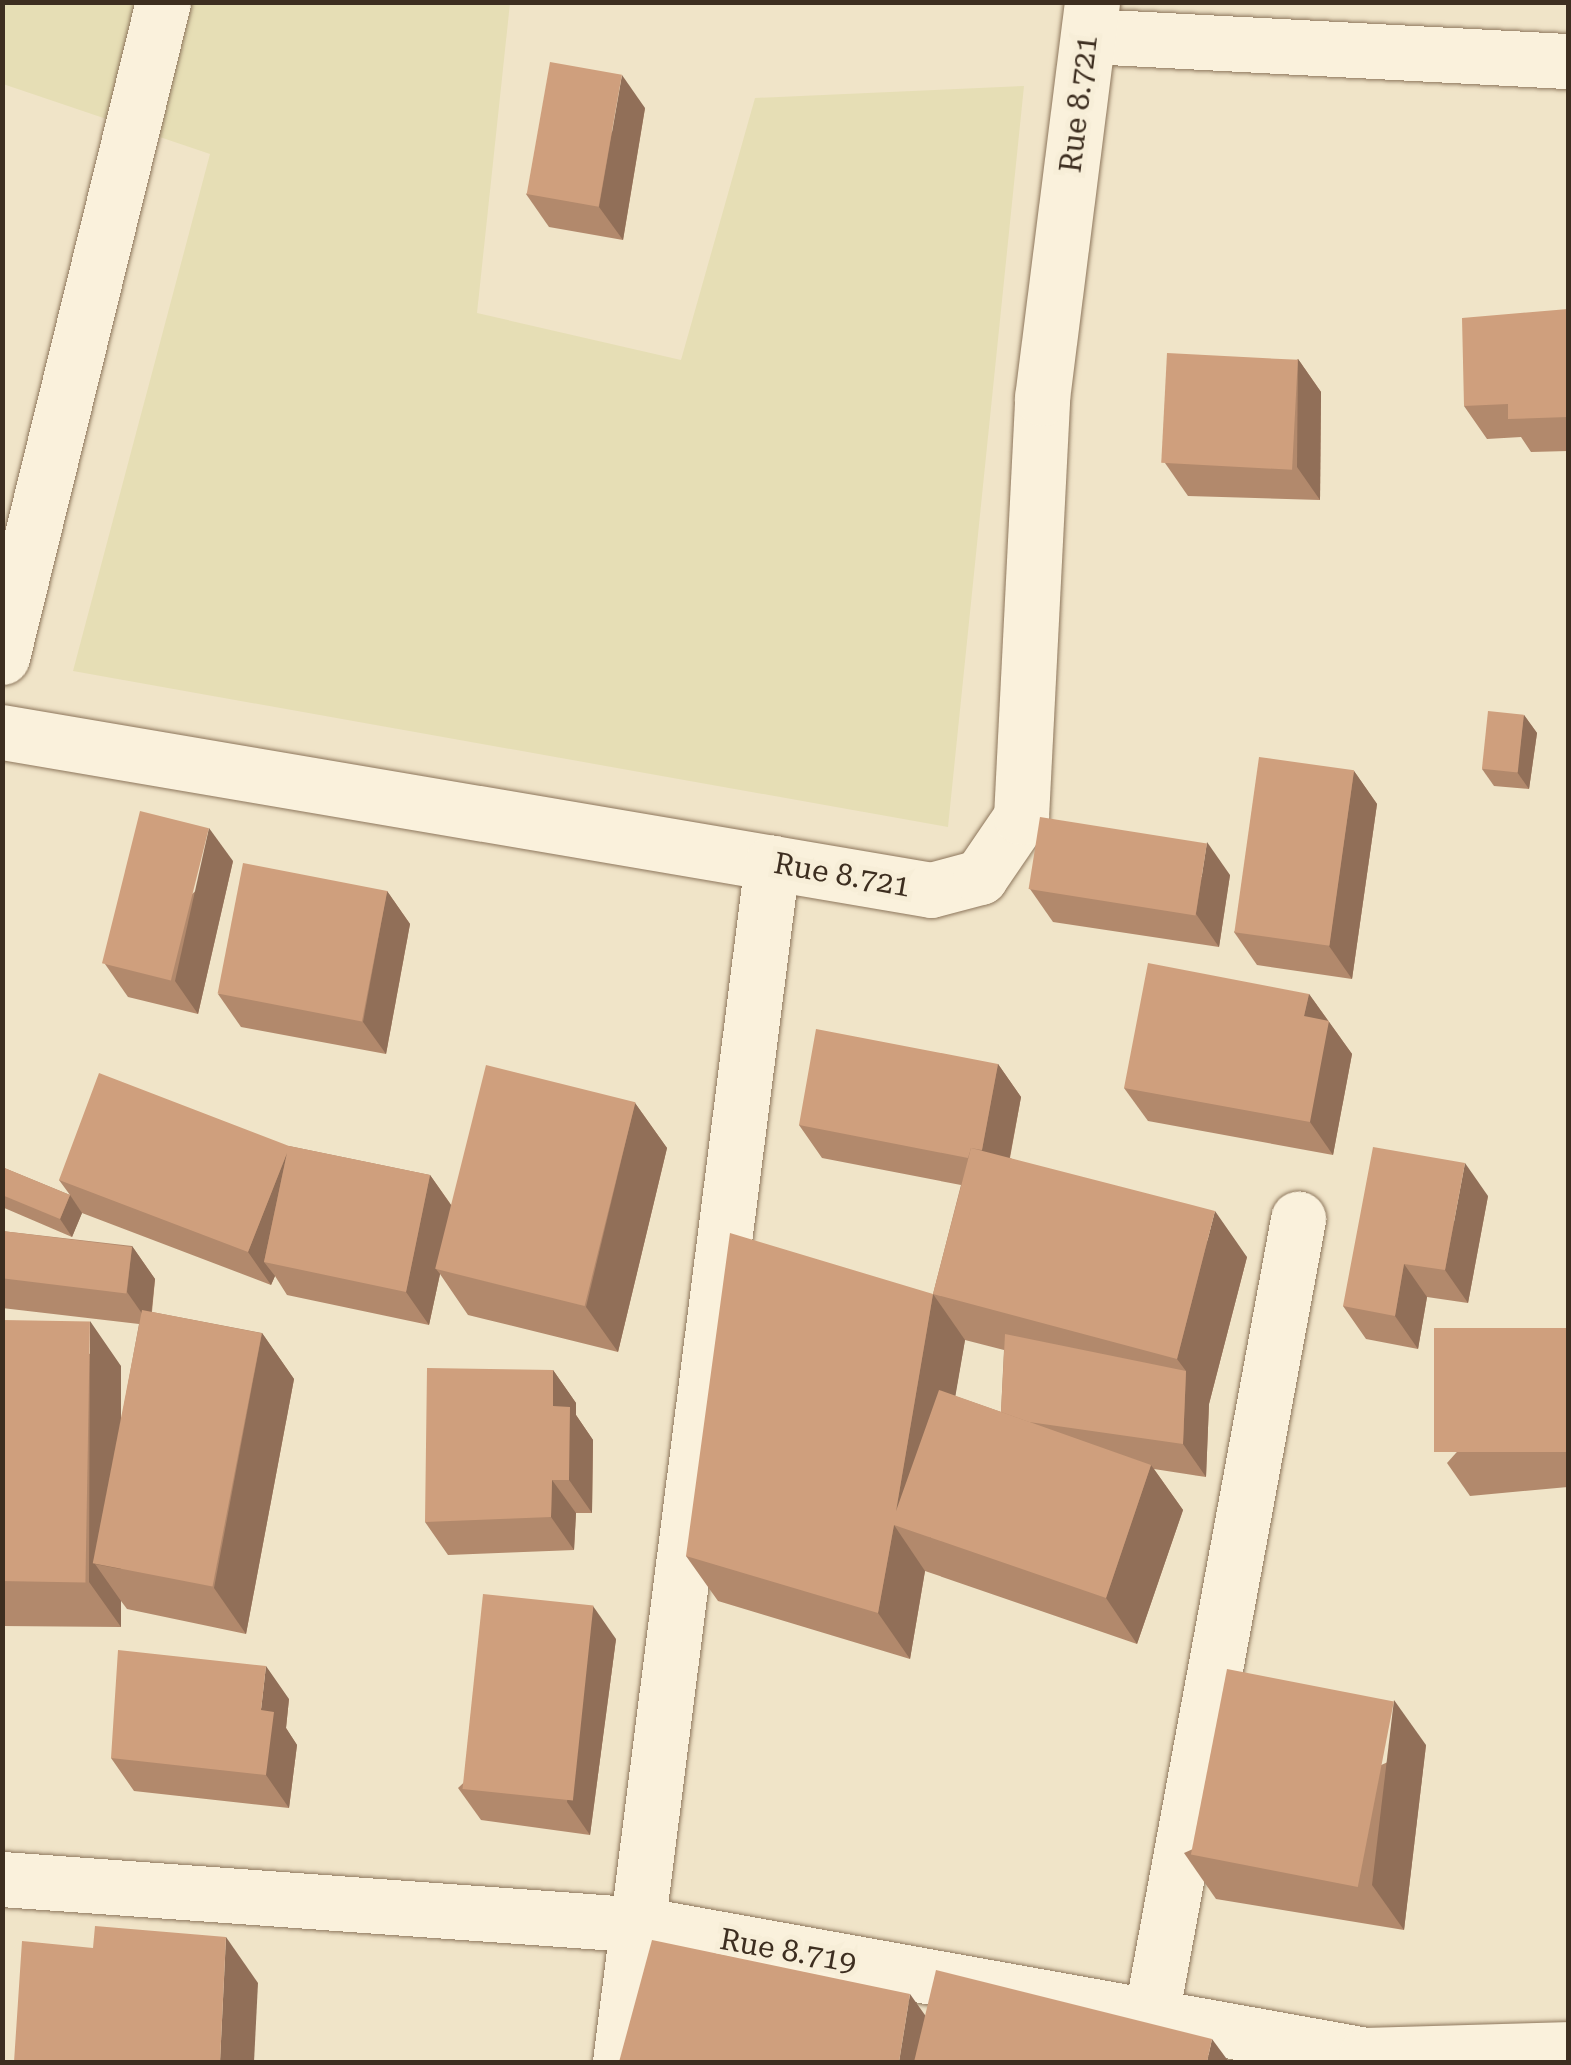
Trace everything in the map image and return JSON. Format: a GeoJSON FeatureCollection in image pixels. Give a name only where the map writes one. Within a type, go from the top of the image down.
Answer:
{"type":"FeatureCollection","features":[{"type":"Feature","properties":{"kind":"street"},"geometry":{"type":"LineString","coordinates":[[2,658],[163,2]]}},
{"type":"Feature","properties":{"kind":"street"},"geometry":{"type":"LineString","coordinates":[[1090,19],[1568,61]]}},
{"type":"Feature","properties":{"kind":"street","name":"Rue 8.721"},"geometry":{"type":"LineString","coordinates":[[2,732],[931,890],[980,877],[1021,818],[1042,398],[1090,19]]}},
{"type":"Feature","properties":{"kind":"street"},"geometry":{"type":"LineString","coordinates":[[620,2062],[644,1925],[649,1787],[772,863]]}},
{"type":"Feature","properties":{"kind":"street"},"geometry":{"type":"LineString","coordinates":[[1150,2021],[1298,1219]]}},
{"type":"Feature","properties":{"kind":"street","name":"Rue 8.719"},"geometry":{"type":"LineString","coordinates":[[2,1879],[644,1925],[1150,2021],[1366,2055],[1568,2049]]}},
{"type":"Feature","properties":{"kind":"shaded area"},"geometry":{"type":"Polygon","coordinates":[[[3,3],[510,3],[477,313],[681,360],[755,98],[1024,86],[948,827],[73,671],[210,154],[3,84],[3,3]]]}},
{"type":"Feature","properties":{"kind":"building"},"geometry":{"type":"Polygon","coordinates":[[[550,62],[622,75],[599,207],[527,194],[550,62]]]}},
{"type":"Feature","properties":{"kind":"building"},"geometry":{"type":"Polygon","coordinates":[[[1568,309],[1568,417],[1508,419],[1508,404],[1464,406],[1462,318],[1568,309]]]}},
{"type":"Feature","properties":{"kind":"building"},"geometry":{"type":"Polygon","coordinates":[[[1167,353],[1298,360],[1292,470],[1161,463],[1167,353]]]}},
{"type":"Feature","properties":{"kind":"building"},"geometry":{"type":"Polygon","coordinates":[[[1488,711],[1524,715],[1518,772],[1482,769],[1488,711]]]}},
{"type":"Feature","properties":{"kind":"building"},"geometry":{"type":"Polygon","coordinates":[[[1259,757],[1354,770],[1329,946],[1234,932],[1259,757]]]}},
{"type":"Feature","properties":{"kind":"building"},"geometry":{"type":"Polygon","coordinates":[[[140,811],[209,828],[171,981],[102,963],[140,811]]]}},
{"type":"Feature","properties":{"kind":"building"},"geometry":{"type":"Polygon","coordinates":[[[1040,817],[1207,843],[1195,916],[1029,889],[1040,817]]]}},
{"type":"Feature","properties":{"kind":"building"},"geometry":{"type":"Polygon","coordinates":[[[243,863],[387,891],[362,1022],[218,994],[243,863]]]}},
{"type":"Feature","properties":{"kind":"building"},"geometry":{"type":"Polygon","coordinates":[[[1148,963],[1309,994],[1304,1016],[1329,1021],[1310,1122],[1124,1088],[1148,963]]]}},
{"type":"Feature","properties":{"kind":"building"},"geometry":{"type":"Polygon","coordinates":[[[816,1029],[998,1064],[982,1150],[971,1148],[968,1158],[799,1125],[816,1029]]]}},
{"type":"Feature","properties":{"kind":"building"},"geometry":{"type":"Polygon","coordinates":[[[486,1065],[635,1102],[585,1306],[435,1269],[486,1065]]]}},
{"type":"Feature","properties":{"kind":"building"},"geometry":{"type":"Polygon","coordinates":[[[99,1073],[289,1146],[430,1175],[406,1292],[264,1262],[287,1153],[248,1252],[59,1180],[99,1073]]]}},
{"type":"Feature","properties":{"kind":"building"},"geometry":{"type":"Polygon","coordinates":[[[1373,1147],[1465,1163],[1445,1270],[1404,1264],[1395,1316],[1343,1306],[1373,1147]]]}},
{"type":"Feature","properties":{"kind":"building"},"geometry":{"type":"Polygon","coordinates":[[[971,1148],[1215,1211],[1177,1359],[933,1294],[971,1148]]]}},
{"type":"Feature","properties":{"kind":"building"},"geometry":{"type":"Polygon","coordinates":[[[2,1167],[70,1195],[60,1219],[2,1195],[2,1167]]]}},
{"type":"Feature","properties":{"kind":"building"},"geometry":{"type":"Polygon","coordinates":[[[2,1231],[132,1247],[126,1294],[2,1278],[2,1231]]]}},
{"type":"Feature","properties":{"kind":"building"},"geometry":{"type":"Polygon","coordinates":[[[730,1233],[933,1294],[896,1511],[939,1390],[1151,1465],[1106,1598],[894,1525],[878,1613],[686,1556],[730,1233]]]}},
{"type":"Feature","properties":{"kind":"building"},"geometry":{"type":"Polygon","coordinates":[[[142,1310],[262,1333],[213,1587],[93,1563],[142,1310]]]}},
{"type":"Feature","properties":{"kind":"building"},"geometry":{"type":"Polygon","coordinates":[[[2,1320],[90,1322],[85,1582],[2,1581],[2,1320]]]}},
{"type":"Feature","properties":{"kind":"building"},"geometry":{"type":"Polygon","coordinates":[[[1434,1328],[1568,1328],[1568,1452],[1434,1452],[1434,1328]]]}},
{"type":"Feature","properties":{"kind":"building"},"geometry":{"type":"Polygon","coordinates":[[[1005,1334],[1186,1371],[1183,1444],[1029,1422],[1001,1412],[1005,1334]]]}},
{"type":"Feature","properties":{"kind":"building"},"geometry":{"type":"Polygon","coordinates":[[[427,1368],[553,1370],[553,1406],[570,1407],[569,1480],[552,1480],[551,1517],[425,1522],[427,1368]]]}},
{"type":"Feature","properties":{"kind":"building"},"geometry":{"type":"Polygon","coordinates":[[[483,1594],[593,1606],[573,1801],[463,1789],[483,1594]]]}},
{"type":"Feature","properties":{"kind":"building"},"geometry":{"type":"Polygon","coordinates":[[[118,1650],[266,1666],[261,1710],[274,1712],[266,1775],[111,1758],[118,1650]]]}},
{"type":"Feature","properties":{"kind":"building"},"geometry":{"type":"Polygon","coordinates":[[[1227,1669],[1394,1701],[1358,1887],[1191,1855],[1227,1669]]]}},
{"type":"Feature","properties":{"kind":"building"},"geometry":{"type":"Polygon","coordinates":[[[95,1926],[226,1937],[220,2062],[14,2062],[22,1941],[93,1948],[95,1926]]]}},
{"type":"Feature","properties":{"kind":"building"},"geometry":{"type":"Polygon","coordinates":[[[652,1940],[910,1994],[899,2062],[619,2062],[652,1940]]]}},
{"type":"Feature","properties":{"kind":"building"},"geometry":{"type":"Polygon","coordinates":[[[936,1970],[1212,2039],[1207,2062],[914,2062],[936,1970]]]}}]}
